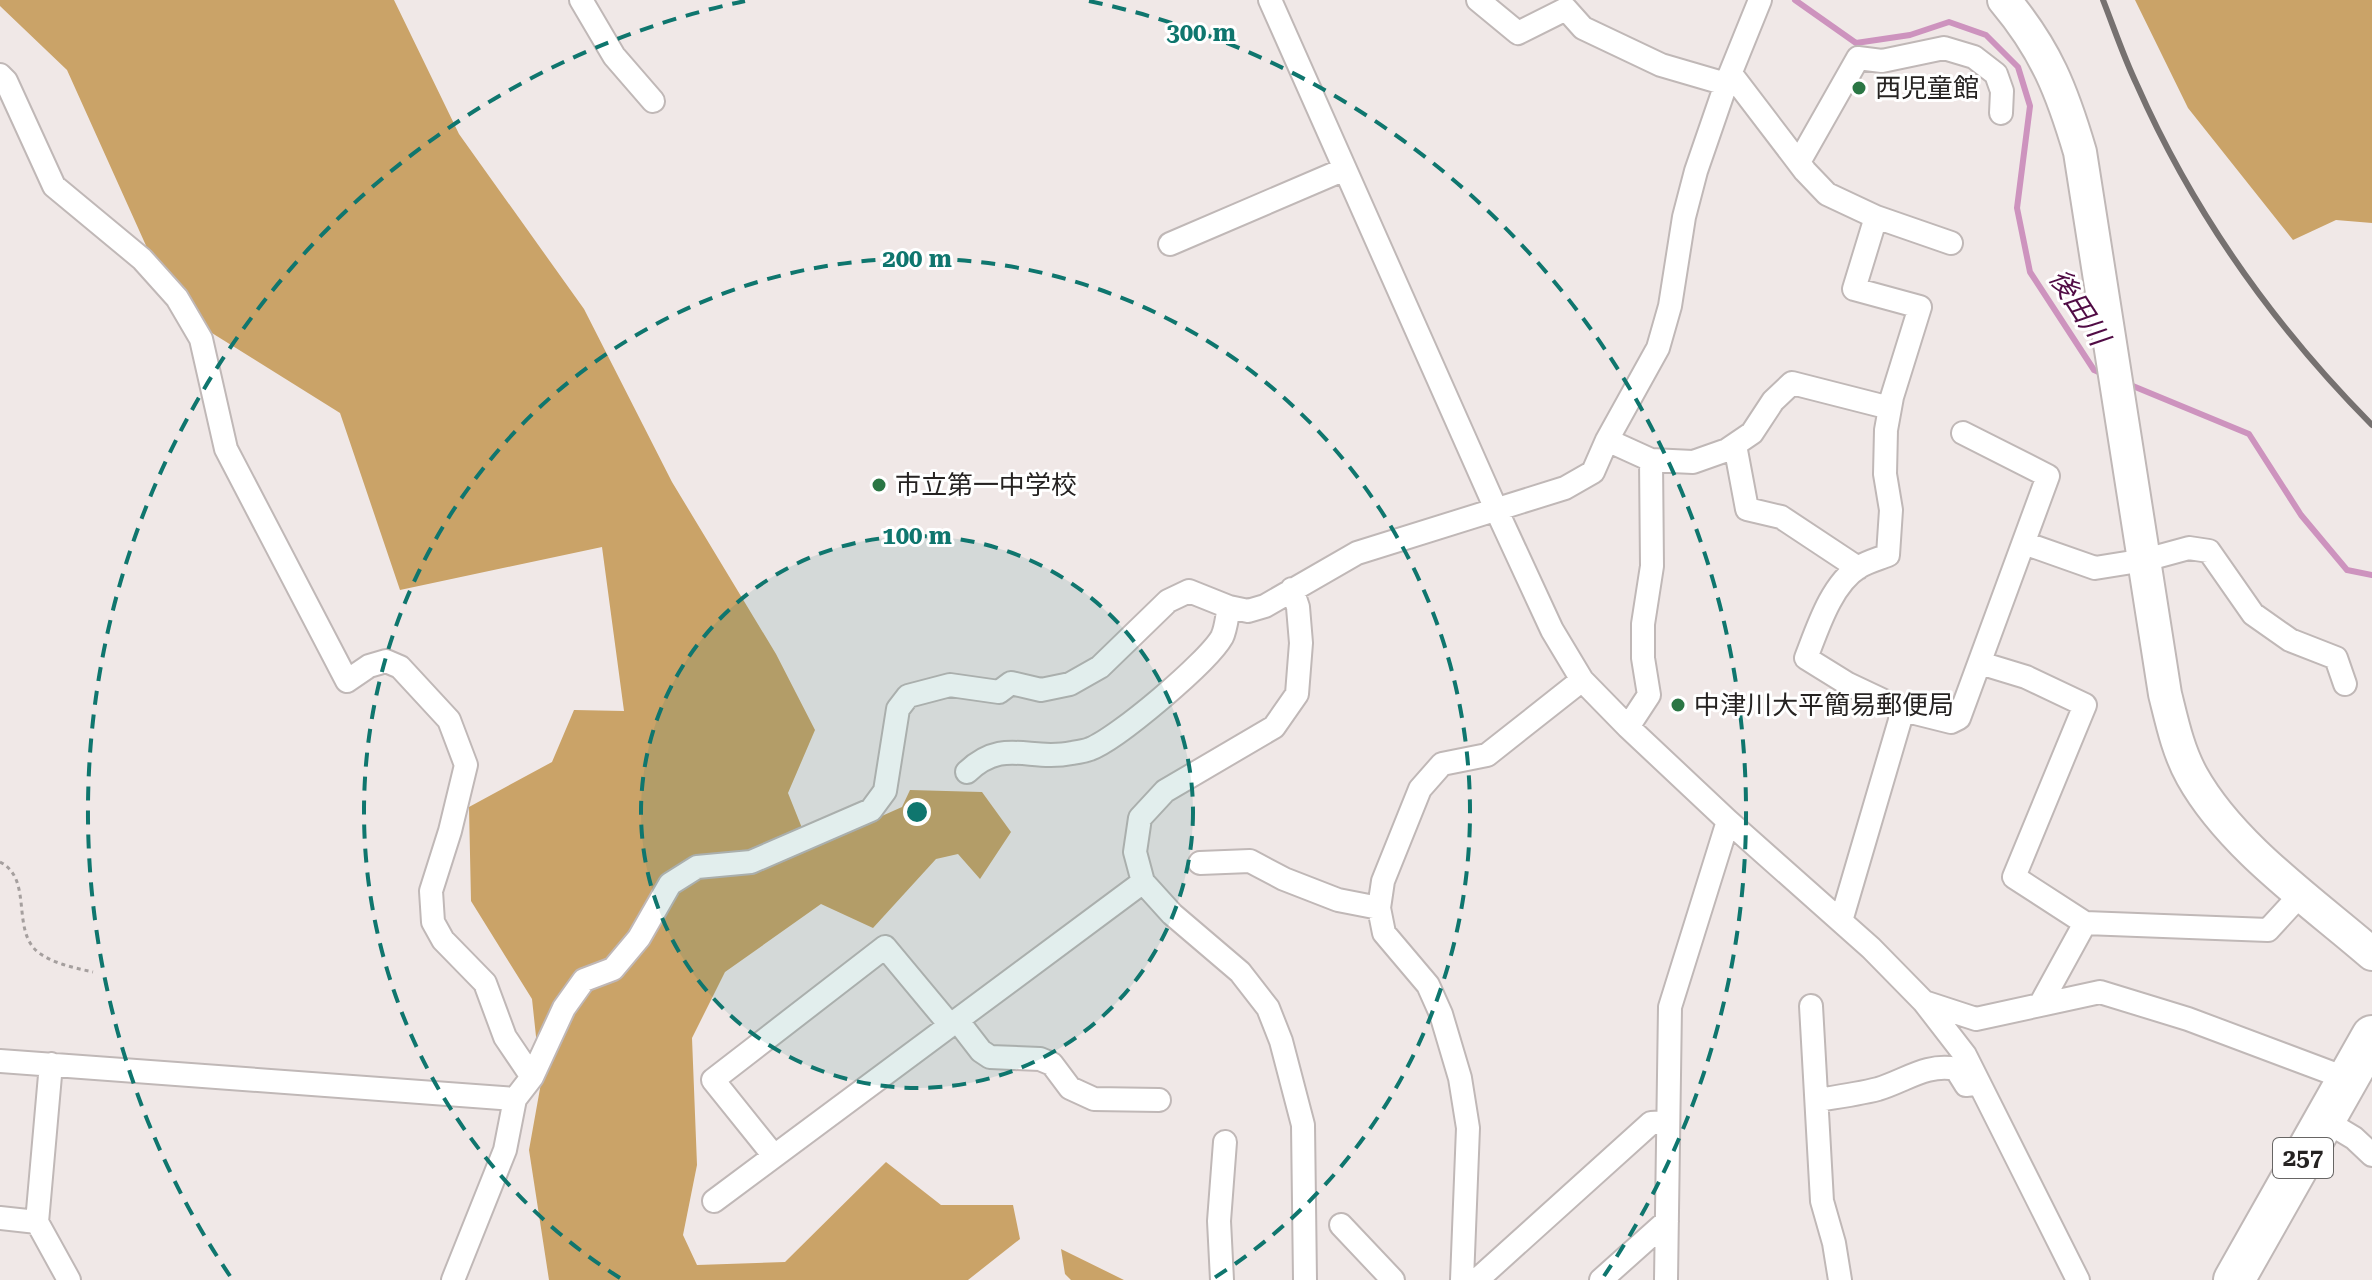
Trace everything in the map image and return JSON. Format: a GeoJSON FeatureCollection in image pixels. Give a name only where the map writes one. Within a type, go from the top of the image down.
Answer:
{"type":"FeatureCollection","features":[{"type":"Feature","properties":{"kind":"highway","name":"257"},"geometry":{"type":"LineString","coordinates":[[2234,1280],[2372,1036]]}},
{"type":"Feature","properties":{"kind":"street"},"geometry":{"type":"LineString","coordinates":[[581,0],[614,56],[653,101]]}},
{"type":"Feature","properties":{"kind":"street"},"geometry":{"type":"LineString","coordinates":[[1270,0],[1496,509],[1552,630],[1582,680],[1728,821],[1871,948],[1924,1002],[1965,1055],[2078,1280]]}},
{"type":"Feature","properties":{"kind":"street"},"geometry":{"type":"LineString","coordinates":[[1478,0],[1518,33],[1566,9],[1583,28],[1661,65],[1729,79],[1827,194],[1876,217],[1951,243]]}},
{"type":"Feature","properties":{"kind":"street"},"geometry":{"type":"LineString","coordinates":[[453,1280],[505,1150],[515,1099],[532,1077],[564,1008],[584,980],[613,969],[639,938],[670,884],[697,867],[751,862],[871,810],[880,802],[888,780],[898,709],[908,696],[950,685],[999,692],[1011,683],[1041,690],[1070,684],[1100,667],[1168,601],[1189,591],[1248,611],[1265,606],[1357,553],[1565,488],[1593,472],[1607,440],[1658,348],[1670,306],[1684,217],[1696,171],[1760,0]]}},
{"type":"Feature","properties":{"kind":"street"},"geometry":{"type":"LineString","coordinates":[[2004,0],[2028,29],[2052,69],[2080,152],[2165,694],[2177,743],[2192,776],[2215,811],[2244,843],[2372,954]]}},
{"type":"Feature","properties":{"kind":"street"},"geometry":{"type":"LineString","coordinates":[[1799,162],[1858,58],[1882,61],[1944,48],[1974,57],[1996,74],[2002,91],[2001,113]]}},
{"type":"Feature","properties":{"kind":"street"},"geometry":{"type":"LineString","coordinates":[[0,75],[6,81],[54,186],[142,259],[177,298],[201,339],[226,449],[347,681],[369,666],[386,661],[400,667],[449,720],[466,765],[431,891],[433,922],[443,940],[485,983],[505,1037],[532,1077]]}},
{"type":"Feature","properties":{"kind":"street"},"geometry":{"type":"LineString","coordinates":[[1170,244],[1345,169]]}},
{"type":"Feature","properties":{"kind":"street"},"geometry":{"type":"LineString","coordinates":[[1876,217],[1854,289],[1920,307],[1886,430],[1885,474],[1891,510],[1888,555],[1858,568],[1846,578],[1824,611],[1806,658],[1848,684],[1903,710],[1951,722],[1959,718],[2048,476],[1963,433]]}},
{"type":"Feature","properties":{"kind":"street"},"geometry":{"type":"LineString","coordinates":[[1607,440],[1651,460],[1693,462],[1727,450],[1752,433],[1773,401],[1792,383],[1890,408]]}},
{"type":"Feature","properties":{"kind":"street"},"geometry":{"type":"LineString","coordinates":[[1735,445],[1747,509],[1781,517],[1858,568]]}},
{"type":"Feature","properties":{"kind":"street"},"geometry":{"type":"LineString","coordinates":[[1628,727],[1649,695],[1643,658],[1643,624],[1652,566],[1651,460]]}},
{"type":"Feature","properties":{"kind":"street"},"geometry":{"type":"LineString","coordinates":[[2024,543],[2095,568],[2145,560],[2189,548],[2209,551],[2253,614],[2290,640],[2336,658],[2345,684]]}},
{"type":"Feature","properties":{"kind":"street"},"geometry":{"type":"LineString","coordinates":[[1292,589],[1298,607],[1301,643],[1297,694],[1274,727],[1165,791],[1140,818],[1135,852],[1143,882],[1172,914],[1240,972],[1268,1008],[1281,1041],[1303,1125],[1305,1280]]}},
{"type":"Feature","properties":{"kind":"street"},"geometry":{"type":"LineString","coordinates":[[967,772],[982,758],[995,753],[1068,754],[1091,749],[1125,728],[1209,655],[1223,635],[1229,607]]}},
{"type":"Feature","properties":{"kind":"street"},"geometry":{"type":"LineString","coordinates":[[1980,663],[2026,677],[2085,705],[2014,877],[2085,923],[2268,930],[2302,893]]}},
{"type":"Feature","properties":{"kind":"street"},"geometry":{"type":"LineString","coordinates":[[1462,1280],[1468,1128],[1460,1078],[1441,1014],[1428,985],[1384,933],[1379,908],[1383,881],[1420,789],[1442,764],[1487,755],[1582,680]]}},
{"type":"Feature","properties":{"kind":"street"},"geometry":{"type":"LineString","coordinates":[[1841,921],[1903,710]]}},
{"type":"Feature","properties":{"kind":"street"},"geometry":{"type":"LineString","coordinates":[[1666,1280],[1670,1007],[1728,821]]}},
{"type":"Feature","properties":{"kind":"street"},"geometry":{"type":"LineString","coordinates":[[1200,863],[1250,861],[1284,879],[1338,900],[1379,908]]}},
{"type":"Feature","properties":{"kind":"street"},"geometry":{"type":"LineString","coordinates":[[714,1201],[1143,882]]}},
{"type":"Feature","properties":{"kind":"street"},"geometry":{"type":"LineString","coordinates":[[2040,1005],[2085,923]]}},
{"type":"Feature","properties":{"kind":"street"},"geometry":{"type":"LineString","coordinates":[[774,1156],[713,1080],[885,947],[954,1023],[990,1057],[1040,1059],[1052,1064],[1070,1088],[1094,1099],[1159,1100]]}},
{"type":"Feature","properties":{"kind":"street"},"geometry":{"type":"LineString","coordinates":[[1924,1002],[1976,1019],[2100,992],[2188,1019],[2348,1079]]}},
{"type":"Feature","properties":{"kind":"street"},"geometry":{"type":"LineString","coordinates":[[1811,1006],[1822,1201],[1840,1280]]}},
{"type":"Feature","properties":{"kind":"street"},"geometry":{"type":"LineString","coordinates":[[0,1061],[515,1099]]}},
{"type":"Feature","properties":{"kind":"street"},"geometry":{"type":"LineString","coordinates":[[51,1064],[37,1222],[69,1280]]}},
{"type":"Feature","properties":{"kind":"street"},"geometry":{"type":"LineString","coordinates":[[1817,1100],[1878,1089],[1928,1069],[1943,1067],[1956,1069],[1966,1085],[1979,1083]]}},
{"type":"Feature","properties":{"kind":"street"},"geometry":{"type":"LineString","coordinates":[[2324,1120],[2354,1138],[2372,1155]]}},
{"type":"Feature","properties":{"kind":"street"},"geometry":{"type":"LineString","coordinates":[[1477,1280],[1651,1123],[1668,1122]]}},
{"type":"Feature","properties":{"kind":"street"},"geometry":{"type":"LineString","coordinates":[[1222,1280],[1219,1221],[1225,1142]]}},
{"type":"Feature","properties":{"kind":"street"},"geometry":{"type":"LineString","coordinates":[[0,1218],[37,1222]]}},
{"type":"Feature","properties":{"kind":"street"},"geometry":{"type":"LineString","coordinates":[[1601,1280],[1667,1221]]}},
{"type":"Feature","properties":{"kind":"street"},"geometry":{"type":"LineString","coordinates":[[1341,1225],[1393,1280]]}},
{"type":"Feature","properties":{"kind":"path"},"geometry":{"type":"LineString","coordinates":[[0,862],[13,872],[22,919],[32,946],[53,960],[93,972]]}},
{"type":"Feature","properties":{"kind":"shaded area"},"geometry":{"type":"Polygon","coordinates":[[[0,0],[394,0],[459,134],[584,309],[672,482],[776,654],[815,730],[788,793],[810,848],[902,807],[910,790],[982,792],[1011,832],[980,879],[958,854],[936,859],[873,928],[821,904],[725,972],[692,1038],[697,1165],[683,1235],[697,1265],[785,1262],[886,1162],[941,1205],[1013,1205],[1020,1239],[968,1280],[549,1280],[529,1150],[541,1083],[532,999],[471,901],[469,807],[552,762],[574,710],[624,711],[602,547],[400,590],[340,413],[175,310],[67,70],[0,6],[0,0]]]}},
{"type":"Feature","properties":{"kind":"shaded area"},"geometry":{"type":"Polygon","coordinates":[[[2135,0],[2372,0],[2372,223],[2336,220],[2293,240],[2188,108],[2135,0]]]}},
{"type":"Feature","properties":{"kind":"shaded area"},"geometry":{"type":"Polygon","coordinates":[[[1061,1249],[1124,1280],[1071,1280],[1065,1274],[1061,1249]]]}},
{"type":"Feature","properties":{"kind":"waterway","name":"後田川"},"geometry":{"type":"LineString","coordinates":[[1795,0],[1856,43],[1910,35],[1949,22],[1986,35],[2018,67],[2030,106],[2017,208],[2030,272],[2094,370],[2103,374]]}},
{"type":"Feature","properties":{"kind":"waterway","name":"後田川"},"geometry":{"type":"LineString","coordinates":[[2128,384],[2249,434],[2301,515],[2347,570],[2372,575]]}},
{"type":"Feature","properties":{"kind":"railway"},"geometry":{"type":"LineString","coordinates":[[2103,0],[2159,132],[2210,223],[2302,348],[2372,425]]}},
{"type":"Feature","properties":{"kind":"place","name":"西児童館"},"geometry":{"type":"Point","coordinates":[1859,88]}},
{"type":"Feature","properties":{"kind":"place","name":"市立第一中学校"},"geometry":{"type":"Point","coordinates":[879,485]}},
{"type":"Feature","properties":{"kind":"place","name":"中津川大平簡易郵便局"},"geometry":{"type":"Point","coordinates":[1678,705]}}]}
